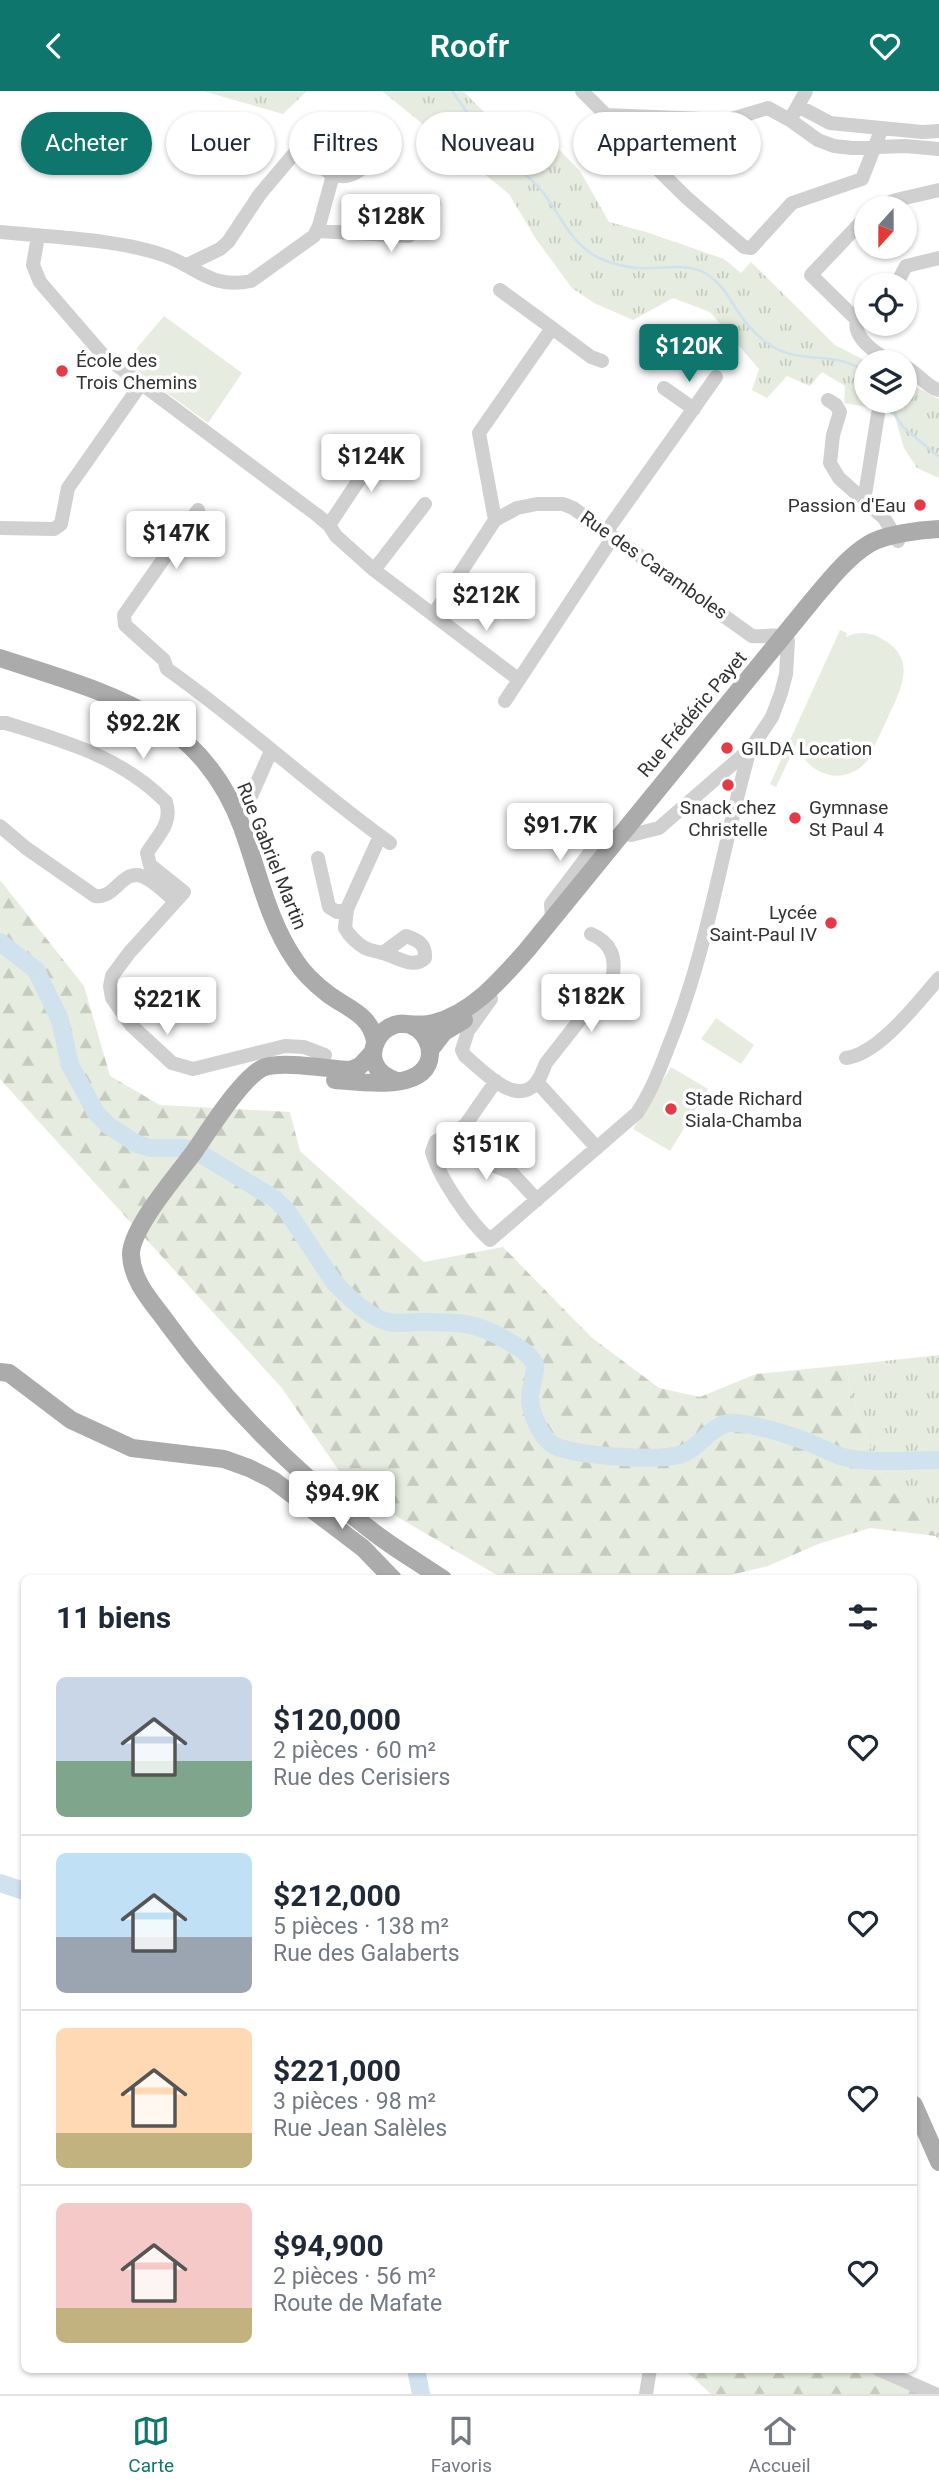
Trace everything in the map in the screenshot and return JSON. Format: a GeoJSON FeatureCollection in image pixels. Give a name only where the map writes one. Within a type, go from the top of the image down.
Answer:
{"type":"FeatureCollection","features":[{"type":"Feature","properties":{"kind":"main road","name":"Rue Frédéric Payet"},"geometry":{"type":"LineString","coordinates":[[398,1025],[434,1023],[489,991],[622,837],[785,638],[877,548],[897,539],[939,532]]}},
{"type":"Feature","properties":{"kind":"main road","name":"Rue Gabriel Martin"},"geometry":{"type":"LineString","coordinates":[[0,658],[113,697],[145,711],[171,728],[194,749],[216,777],[236,811],[285,945],[311,980],[330,996],[350,1007],[398,1025]]}},
{"type":"Feature","properties":{"kind":"main road","name":"Rue Frédéric Payet"},"geometry":{"type":"LineString","coordinates":[[430,1050],[444,1032],[491,999],[521,968],[622,837]]}},
{"type":"Feature","properties":{"kind":"main road","name":"Rue Gabriel Martin"},"geometry":{"type":"LineString","coordinates":[[350,1007],[368,1022],[374,1047]]}},
{"type":"Feature","properties":{"kind":"main road"},"geometry":{"type":"LineString","coordinates":[[240,1090],[251,1080],[275,1076],[407,1081],[425,1070],[430,1050],[427,1040],[421,1031],[412,1026],[398,1025],[382,1032],[374,1047],[356,1068],[330,1059],[266,1067],[255,1072],[240,1090],[146,1218],[132,1243],[133,1268],[137,1281],[182,1344],[233,1405],[271,1445],[377,1535],[437,1575]]}},
{"type":"Feature","properties":{"kind":"main road"},"geometry":{"type":"LineString","coordinates":[[374,1047],[373,1062],[379,1071],[397,1081]]}},
{"type":"Feature","properties":{"kind":"main road"},"geometry":{"type":"LineString","coordinates":[[0,1372],[9,1373],[71,1420],[132,1448],[224,1459],[249,1468],[272,1481],[363,1548],[389,1575]]}},
{"type":"Feature","properties":{"kind":"main road"},"geometry":{"type":"LineString","coordinates":[[917,2112],[939,2162]]}},
{"type":"Feature","properties":{"kind":"street"},"geometry":{"type":"LineString","coordinates":[[582,91],[603,112]]}},
{"type":"Feature","properties":{"kind":"street"},"geometry":{"type":"LineString","coordinates":[[790,120],[806,91]]}},
{"type":"Feature","properties":{"kind":"street"},"geometry":{"type":"LineString","coordinates":[[798,106],[830,123],[939,131]]}},
{"type":"Feature","properties":{"kind":"street"},"geometry":{"type":"LineString","coordinates":[[754,112],[768,108],[818,140],[834,146],[939,149]]}},
{"type":"Feature","properties":{"kind":"street"},"geometry":{"type":"LineString","coordinates":[[665,175],[744,247],[751,248],[792,203],[862,179],[882,128]]}},
{"type":"Feature","properties":{"kind":"street"},"geometry":{"type":"LineString","coordinates":[[187,265],[220,249],[228,242],[260,194],[289,159]]}},
{"type":"Feature","properties":{"kind":"street"},"geometry":{"type":"LineString","coordinates":[[0,232],[137,247],[187,265],[222,284],[251,281],[310,240],[317,231],[333,175]]}},
{"type":"Feature","properties":{"kind":"street"},"geometry":{"type":"LineString","coordinates":[[913,196],[939,190]]}},
{"type":"Feature","properties":{"kind":"street"},"geometry":{"type":"LineString","coordinates":[[317,231],[409,236],[434,203]]}},
{"type":"Feature","properties":{"kind":"street"},"geometry":{"type":"LineString","coordinates":[[854,230],[811,275],[854,309]]}},
{"type":"Feature","properties":{"kind":"street"},"geometry":{"type":"LineString","coordinates":[[38,236],[33,265],[40,282],[103,355],[329,525],[335,536],[374,570],[518,679]]}},
{"type":"Feature","properties":{"kind":"street"},"geometry":{"type":"LineString","coordinates":[[902,273],[906,266],[939,258]]}},
{"type":"Feature","properties":{"kind":"street"},"geometry":{"type":"LineString","coordinates":[[500,290],[591,357],[601,361]]}},
{"type":"Feature","properties":{"kind":"street"},"geometry":{"type":"LineString","coordinates":[[433,615],[495,520],[479,433],[552,328]]}},
{"type":"Feature","properties":{"kind":"street"},"geometry":{"type":"LineString","coordinates":[[860,336],[877,350]]}},
{"type":"Feature","properties":{"kind":"street"},"geometry":{"type":"LineString","coordinates":[[917,374],[939,390]]}},
{"type":"Feature","properties":{"kind":"street"},"geometry":{"type":"LineString","coordinates":[[505,701],[610,535],[716,377]]}},
{"type":"Feature","properties":{"kind":"street"},"geometry":{"type":"LineString","coordinates":[[0,528],[54,529],[60,526],[68,488],[141,384]]}},
{"type":"Feature","properties":{"kind":"street"},"geometry":{"type":"LineString","coordinates":[[664,388],[694,409]]}},
{"type":"Feature","properties":{"kind":"street"},"geometry":{"type":"LineString","coordinates":[[828,400],[836,405],[840,412],[833,435],[830,463],[839,478],[884,518],[897,539]]}},
{"type":"Feature","properties":{"kind":"street"},"geometry":{"type":"LineString","coordinates":[[864,501],[878,414]]}},
{"type":"Feature","properties":{"kind":"street"},"geometry":{"type":"LineString","coordinates":[[329,525],[367,468],[385,451],[405,449]]}},
{"type":"Feature","properties":{"kind":"street"},"geometry":{"type":"LineString","coordinates":[[374,570],[425,504]]}},
{"type":"Feature","properties":{"kind":"street","name":"Rue des Caramboles"},"geometry":{"type":"LineString","coordinates":[[495,520],[517,508],[563,504],[752,636],[785,638]]}},
{"type":"Feature","properties":{"kind":"street"},"geometry":{"type":"LineString","coordinates":[[198,510],[124,615],[125,625],[164,660],[167,669],[222,708],[271,751],[385,839],[347,909],[345,921],[348,933],[364,948],[383,953]]}},
{"type":"Feature","properties":{"kind":"street"},"geometry":{"type":"LineString","coordinates":[[622,837],[659,828],[750,749],[775,711],[786,674],[785,638]]}},
{"type":"Feature","properties":{"kind":"street"},"geometry":{"type":"LineString","coordinates":[[772,655],[786,674]]}},
{"type":"Feature","properties":{"kind":"street"},"geometry":{"type":"LineString","coordinates":[[0,723],[105,757],[161,797],[168,809],[166,825],[147,853],[150,865],[179,896]]}},
{"type":"Feature","properties":{"kind":"street"},"geometry":{"type":"LineString","coordinates":[[439,1145],[447,1184],[481,1232],[490,1240],[637,1113],[649,1095],[681,1016],[750,749]]}},
{"type":"Feature","properties":{"kind":"street"},"geometry":{"type":"LineString","coordinates":[[236,811],[248,803],[271,751]]}},
{"type":"Feature","properties":{"kind":"street"},"geometry":{"type":"LineString","coordinates":[[0,826],[26,848],[95,896],[108,895],[129,877],[136,875],[179,896]]}},
{"type":"Feature","properties":{"kind":"street"},"geometry":{"type":"LineString","coordinates":[[317,858],[329,907],[337,912],[347,909]]}},
{"type":"Feature","properties":{"kind":"street"},"geometry":{"type":"LineString","coordinates":[[179,896],[112,976],[112,998],[131,1025],[172,1063],[193,1069],[285,1047],[304,1047],[330,1059],[345,1080]]}},
{"type":"Feature","properties":{"kind":"street"},"geometry":{"type":"LineString","coordinates":[[491,999],[468,1031],[462,1050],[465,1056],[496,1081],[516,1092],[530,1088],[537,1082],[546,1063],[612,979],[614,965],[611,951],[602,939],[591,934]]}},
{"type":"Feature","properties":{"kind":"street"},"geometry":{"type":"LineString","coordinates":[[846,1058],[855,1057],[896,1028],[939,978]]}},
{"type":"Feature","properties":{"kind":"street"},"geometry":{"type":"LineString","coordinates":[[439,1145],[466,1124],[496,1081]]}},
{"type":"Feature","properties":{"kind":"street"},"geometry":{"type":"LineString","coordinates":[[537,1082],[597,1148]]}},
{"type":"Feature","properties":{"kind":"street"},"geometry":{"type":"LineString","coordinates":[[439,1145],[512,1173],[537,1199]]}},
{"type":"Feature","properties":{"kind":"street"},"geometry":{"type":"LineString","coordinates":[[646,2394],[649,2373]]}},
{"type":"Feature","properties":{"kind":"street"},"geometry":{"type":"LineString","coordinates":[[887,2373],[935,2394]]}},
{"type":"Feature","properties":{"kind":"green space"},"geometry":{"type":"Polygon","coordinates":[[[203,91],[307,91],[283,114],[203,91]]]}},
{"type":"Feature","properties":{"kind":"green space"},"geometry":{"type":"Polygon","coordinates":[[[382,91],[463,91],[484,112],[416,112],[416,119],[382,91]]]}},
{"type":"Feature","properties":{"kind":"green space"},"geometry":{"type":"Polygon","coordinates":[[[559,149],[573,164],[573,175],[582,175],[609,222],[724,259],[741,273],[751,262],[835,345],[854,355],[854,405],[844,403],[845,386],[822,372],[810,386],[787,376],[767,398],[752,390],[759,369],[710,312],[673,298],[633,320],[594,303],[572,288],[536,239],[509,194],[486,175],[559,175],[559,149]]]}},
{"type":"Feature","properties":{"kind":"green space"},"geometry":{"type":"Polygon","coordinates":[[[164,316],[242,373],[208,423],[125,362],[164,316]]]}},
{"type":"Feature","properties":{"kind":"green space"},"geometry":{"type":"Polygon","coordinates":[[[917,387],[939,399],[939,478],[917,468],[904,448],[895,417],[890,413],[917,413],[917,387]]]}},
{"type":"Feature","properties":{"kind":"green space"},"geometry":{"type":"Polygon","coordinates":[[[840,630],[847,633],[846,637],[860,633],[873,635],[893,647],[903,664],[902,684],[898,694],[868,760],[859,769],[838,776],[817,770],[809,764],[797,743],[776,787],[770,784],[840,630]]]}},
{"type":"Feature","properties":{"kind":"green space"},"geometry":{"type":"Polygon","coordinates":[[[0,880],[84,986],[110,1076],[160,1105],[290,1112],[300,1151],[424,1262],[503,1247],[591,1337],[659,1388],[700,1397],[756,1374],[847,1365],[849,1387],[879,1471],[936,1536],[870,1528],[818,1544],[768,1566],[730,1575],[497,1575],[353,1491],[281,1387],[0,1079],[0,880]]]}},
{"type":"Feature","properties":{"kind":"green space"},"geometry":{"type":"Polygon","coordinates":[[[716,1018],[754,1045],[741,1064],[701,1039],[716,1018]]]}},
{"type":"Feature","properties":{"kind":"green space","name":"Stade Richard Siala-Chamba"},"geometry":{"type":"Polygon","coordinates":[[[671,1067],[708,1089],[670,1151],[633,1129],[671,1067]]]}},
{"type":"Feature","properties":{"kind":"green space"},"geometry":{"type":"Polygon","coordinates":[[[939,1355],[939,1540],[879,1471],[849,1387],[847,1365],[939,1355]]]}},
{"type":"Feature","properties":{"kind":"green space"},"geometry":{"type":"Polygon","coordinates":[[[688,2373],[877,2373],[924,2394],[711,2394],[688,2373]]]}},
{"type":"Feature","properties":{"kind":"waterway"},"geometry":{"type":"LineString","coordinates":[[452,91],[485,137],[541,190],[573,236],[589,252],[624,266],[684,267],[703,272],[718,283],[753,331],[775,348],[798,356],[854,365]]}},
{"type":"Feature","properties":{"kind":"waterway"},"geometry":{"type":"LineString","coordinates":[[894,413],[903,427],[939,457]]}},
{"type":"Feature","properties":{"kind":"waterway"},"geometry":{"type":"LineString","coordinates":[[0,942],[36,970],[60,1020],[70,1065],[96,1113],[109,1126],[137,1144],[150,1148],[183,1148],[196,1151],[275,1199],[287,1211],[334,1282],[358,1305],[378,1318],[393,1323],[442,1322],[474,1326],[495,1334],[522,1350],[535,1364],[530,1399],[532,1411],[538,1426],[555,1446],[599,1455],[656,1458],[689,1451],[714,1430],[728,1423],[736,1423],[782,1433],[843,1457],[879,1461],[939,1460]]}},
{"type":"Feature","properties":{"kind":"waterway"},"geometry":{"type":"LineString","coordinates":[[0,1883],[21,1890]]}},
{"type":"Feature","properties":{"kind":"waterway"},"geometry":{"type":"LineString","coordinates":[[417,2373],[421,2394]]}},
{"type":"Feature","properties":{"kind":"place","name":"École des Trois Chemins"},"geometry":{"type":"Point","coordinates":[62,371]}},
{"type":"Feature","properties":{"kind":"place","name":"Passion d'Eau"},"geometry":{"type":"Point","coordinates":[920,505]}},
{"type":"Feature","properties":{"kind":"place","name":"GILDA Location"},"geometry":{"type":"Point","coordinates":[727,748]}},
{"type":"Feature","properties":{"kind":"place","name":"Snack chez Christelle"},"geometry":{"type":"Point","coordinates":[728,785]}},
{"type":"Feature","properties":{"kind":"place","name":"Gymnase St Paul 4"},"geometry":{"type":"Point","coordinates":[795,818]}},
{"type":"Feature","properties":{"kind":"place","name":"Lycée Saint-Paul IV"},"geometry":{"type":"Point","coordinates":[831,923]}},
{"type":"Feature","properties":{"kind":"place","name":"Stade Richard Siala-Chamba"},"geometry":{"type":"Point","coordinates":[671,1109]}}]}
